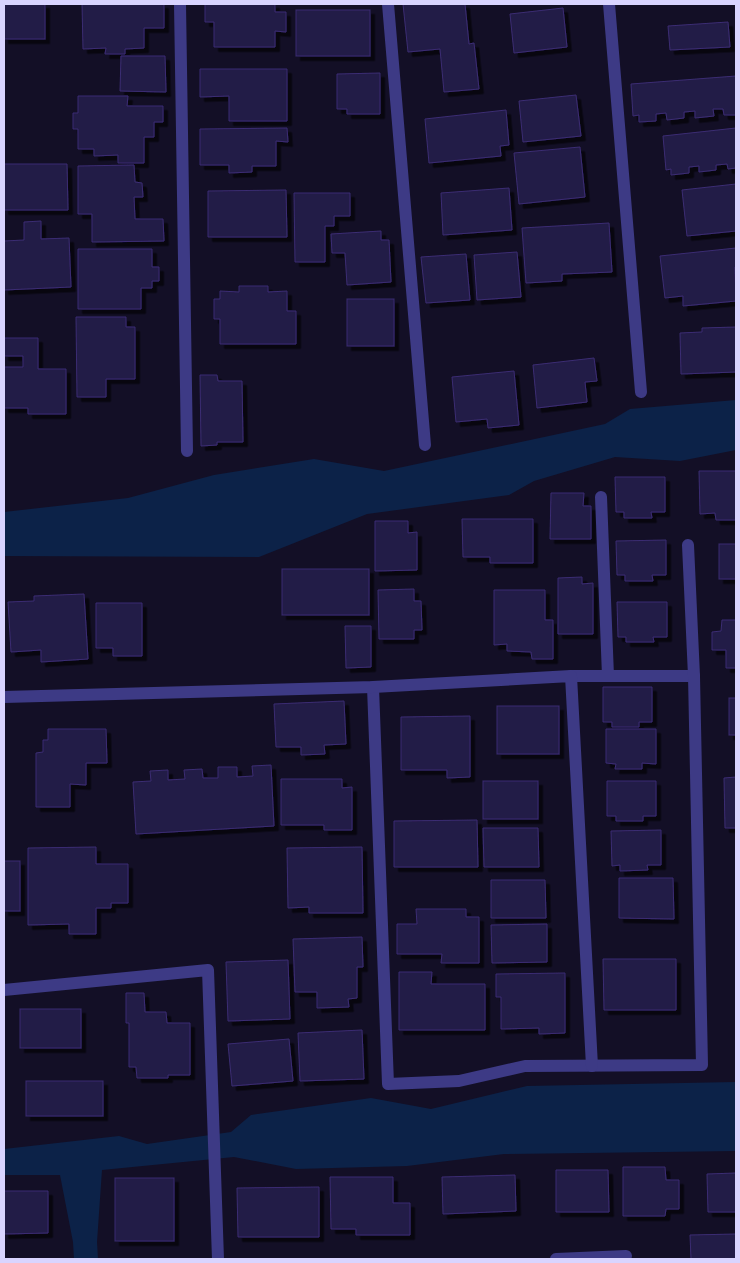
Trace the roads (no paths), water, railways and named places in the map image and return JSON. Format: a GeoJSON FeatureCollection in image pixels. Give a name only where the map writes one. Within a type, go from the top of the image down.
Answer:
{"type":"FeatureCollection","features":[{"type":"Feature","properties":{"kind":"street"},"geometry":{"type":"LineString","coordinates":[[180,4],[187,451]]}},
{"type":"Feature","properties":{"kind":"street"},"geometry":{"type":"LineString","coordinates":[[388,4],[425,445]]}},
{"type":"Feature","properties":{"kind":"street"},"geometry":{"type":"LineString","coordinates":[[609,4],[641,392]]}},
{"type":"Feature","properties":{"kind":"street"},"geometry":{"type":"LineString","coordinates":[[601,498],[608,676]]}},
{"type":"Feature","properties":{"kind":"street"},"geometry":{"type":"LineString","coordinates":[[373,687],[388,1084],[459,1081],[525,1066],[702,1065],[694,676],[688,545]]}},
{"type":"Feature","properties":{"kind":"street"},"geometry":{"type":"LineString","coordinates":[[4,698],[373,687],[571,676],[694,676]]}},
{"type":"Feature","properties":{"kind":"street"},"geometry":{"type":"LineString","coordinates":[[571,676],[592,1066]]}},
{"type":"Feature","properties":{"kind":"street"},"geometry":{"type":"LineString","coordinates":[[4,990],[208,970],[218,1259]]}},
{"type":"Feature","properties":{"kind":"street"},"geometry":{"type":"LineString","coordinates":[[556,1259],[626,1256]]}},
{"type":"Feature","properties":{"kind":"water"},"geometry":{"type":"Polygon","coordinates":[[[736,400],[736,450],[680,461],[615,457],[534,481],[509,495],[367,514],[259,557],[4,556],[4,512],[128,498],[214,475],[314,459],[384,471],[605,424],[630,409],[736,400]]]}},
{"type":"Feature","properties":{"kind":"water"},"geometry":{"type":"Polygon","coordinates":[[[736,1082],[736,1151],[504,1154],[407,1166],[296,1169],[234,1157],[102,1170],[97,1242],[98,1259],[74,1259],[73,1242],[60,1175],[4,1175],[4,1149],[119,1136],[147,1144],[231,1132],[251,1115],[371,1098],[431,1109],[527,1086],[736,1082]]]}}]}
